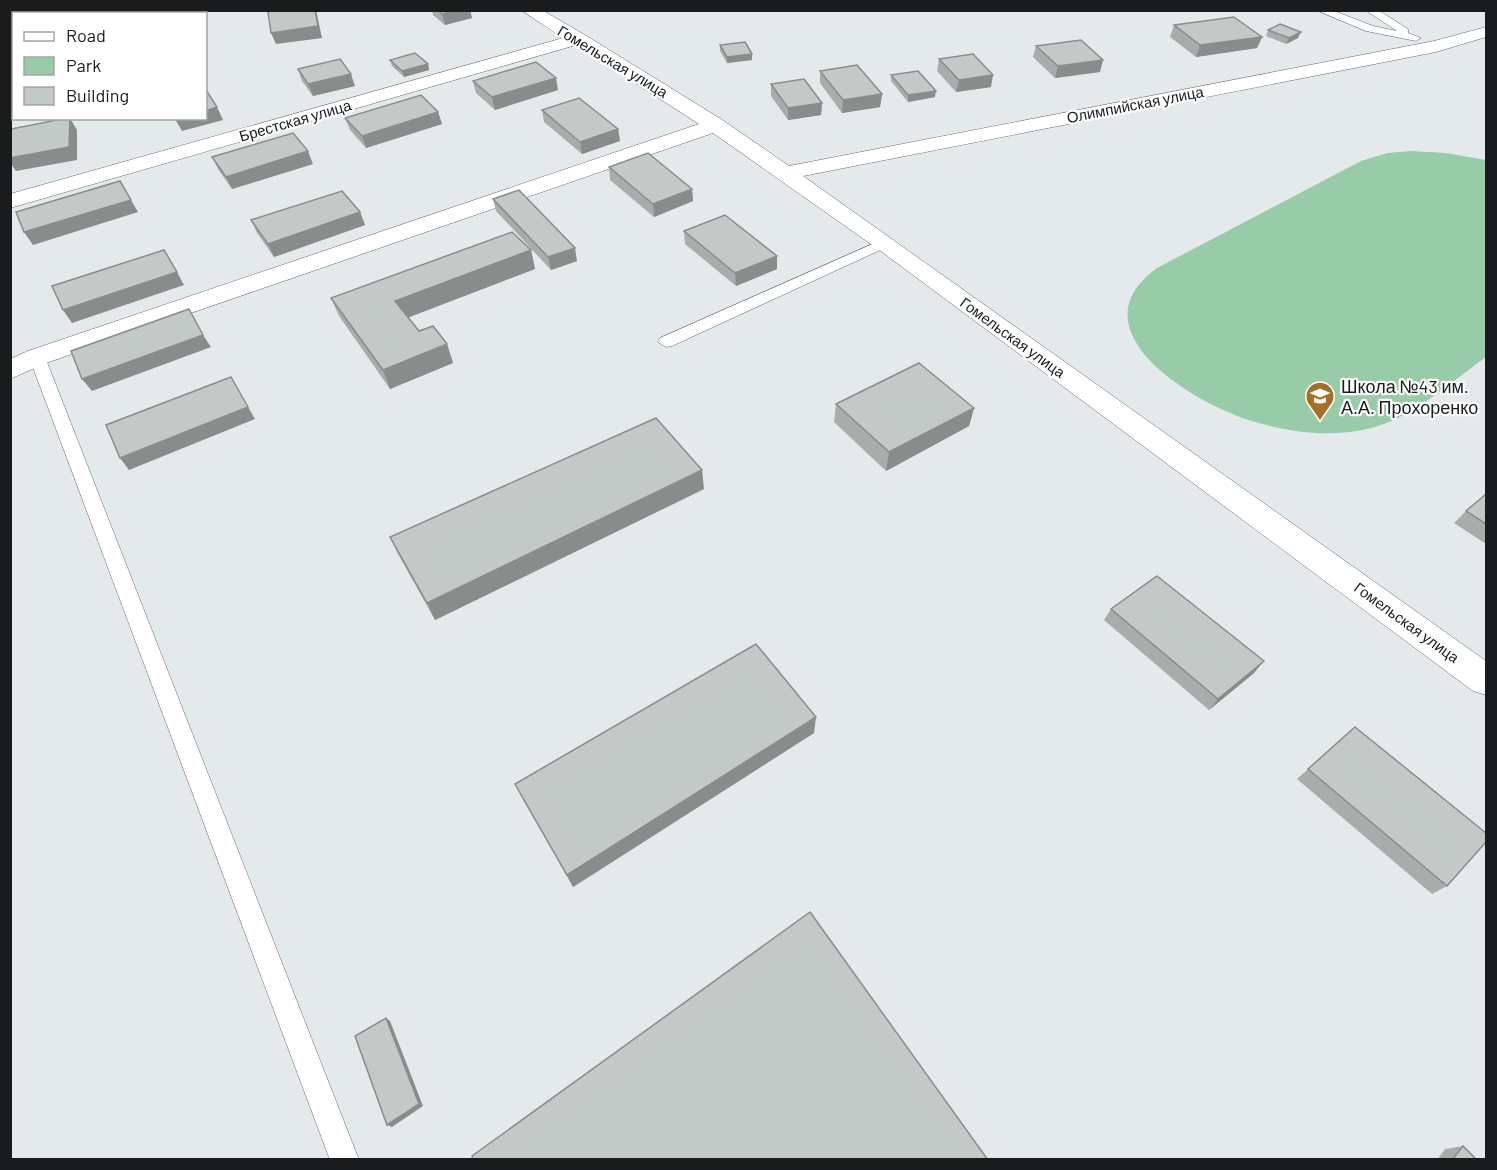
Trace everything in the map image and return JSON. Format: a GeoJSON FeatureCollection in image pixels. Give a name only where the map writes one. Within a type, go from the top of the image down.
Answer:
{"type":"FeatureCollection","features":[{"type":"Feature","properties":{"kind":"street","name":"Гомельская улица"},"geometry":{"type":"LineString","coordinates":[[529,10],[717,125],[884,243],[1486,680]]}},
{"type":"Feature","properties":{"kind":"street","name":"Олимпийская улица"},"geometry":{"type":"LineString","coordinates":[[784,173],[1436,46],[1486,32]]}},
{"type":"Feature","properties":{"kind":"street","name":"Брестская улица"},"geometry":{"type":"LineString","coordinates":[[10,201],[579,39]]}},
{"type":"Feature","properties":{"kind":"street"},"geometry":{"type":"LineString","coordinates":[[10,370],[37,357],[717,125]]}},
{"type":"Feature","properties":{"kind":"lane"},"geometry":{"type":"LineString","coordinates":[[1321,10],[1370,29],[1416,38]]}},
{"type":"Feature","properties":{"kind":"lane"},"geometry":{"type":"LineString","coordinates":[[1370,10],[1416,38],[1436,46]]}},
{"type":"Feature","properties":{"kind":"lane"},"geometry":{"type":"LineString","coordinates":[[666,342],[884,243]]}},
{"type":"Feature","properties":{"kind":"lane"},"geometry":{"type":"LineString","coordinates":[[37,357],[345,1160]]}},
{"type":"Feature","properties":{"kind":"green space"},"geometry":{"type":"Polygon","coordinates":[[[1411,151],[1446,153],[1486,160],[1486,357],[1429,399],[1399,417],[1367,429],[1340,433],[1313,433],[1285,429],[1234,415],[1206,401],[1178,384],[1153,364],[1135,341],[1128,317],[1134,292],[1157,268],[1361,161],[1388,153],[1411,151]]]}},
{"type":"Feature","properties":{"kind":"building"},"geometry":{"type":"Polygon","coordinates":[[[315,10],[318,26],[271,33],[268,12],[315,10]]]}},
{"type":"Feature","properties":{"kind":"building"},"geometry":{"type":"Polygon","coordinates":[[[438,10],[454,10],[442,14],[438,10]]]}},
{"type":"Feature","properties":{"kind":"building"},"geometry":{"type":"Polygon","coordinates":[[[1234,17],[1262,37],[1200,45],[1174,25],[1234,17]]]}},
{"type":"Feature","properties":{"kind":"building"},"geometry":{"type":"Polygon","coordinates":[[[1280,24],[1301,32],[1289,38],[1268,30],[1280,24]]]}},
{"type":"Feature","properties":{"kind":"building"},"geometry":{"type":"Polygon","coordinates":[[[1081,40],[1103,60],[1058,66],[1036,46],[1081,40]]]}},
{"type":"Feature","properties":{"kind":"building"},"geometry":{"type":"Polygon","coordinates":[[[745,42],[752,54],[727,57],[720,45],[745,42]]]}},
{"type":"Feature","properties":{"kind":"building"},"geometry":{"type":"Polygon","coordinates":[[[415,53],[428,64],[402,71],[390,60],[415,53]]]}},
{"type":"Feature","properties":{"kind":"building"},"geometry":{"type":"Polygon","coordinates":[[[973,54],[993,75],[959,80],[939,59],[973,54]]]}},
{"type":"Feature","properties":{"kind":"building"},"geometry":{"type":"Polygon","coordinates":[[[340,59],[351,74],[308,84],[298,69],[340,59]]]}},
{"type":"Feature","properties":{"kind":"building"},"geometry":{"type":"Polygon","coordinates":[[[536,62],[556,78],[492,97],[473,81],[536,62]]]}},
{"type":"Feature","properties":{"kind":"building"},"geometry":{"type":"Polygon","coordinates":[[[10,64],[12,64],[12,76],[10,76],[10,64]]]}},
{"type":"Feature","properties":{"kind":"building"},"geometry":{"type":"Polygon","coordinates":[[[857,65],[882,94],[843,100],[820,71],[857,65]]]}},
{"type":"Feature","properties":{"kind":"building"},"geometry":{"type":"Polygon","coordinates":[[[918,71],[936,91],[908,95],[891,75],[918,71]]]}},
{"type":"Feature","properties":{"kind":"building"},"geometry":{"type":"Polygon","coordinates":[[[804,79],[822,103],[788,108],[771,84],[804,79]]]}},
{"type":"Feature","properties":{"kind":"building"},"geometry":{"type":"Polygon","coordinates":[[[207,92],[217,107],[207,111],[207,92]]]}},
{"type":"Feature","properties":{"kind":"building"},"geometry":{"type":"Polygon","coordinates":[[[421,95],[438,112],[362,136],[345,118],[421,95]]]}},
{"type":"Feature","properties":{"kind":"building"},"geometry":{"type":"Polygon","coordinates":[[[579,98],[618,129],[580,142],[542,110],[579,98]]]}},
{"type":"Feature","properties":{"kind":"building"},"geometry":{"type":"Polygon","coordinates":[[[57,120],[70,120],[69,147],[10,158],[11,129],[57,120]]]}},
{"type":"Feature","properties":{"kind":"building"},"geometry":{"type":"Polygon","coordinates":[[[293,133],[308,151],[226,177],[212,157],[293,133]]]}},
{"type":"Feature","properties":{"kind":"building"},"geometry":{"type":"Polygon","coordinates":[[[648,153],[692,189],[653,204],[609,167],[648,153]]]}},
{"type":"Feature","properties":{"kind":"building"},"geometry":{"type":"Polygon","coordinates":[[[120,181],[131,200],[24,232],[16,212],[120,181]]]}},
{"type":"Feature","properties":{"kind":"building"},"geometry":{"type":"Polygon","coordinates":[[[519,190],[575,248],[548,257],[493,199],[519,190]]]}},
{"type":"Feature","properties":{"kind":"building"},"geometry":{"type":"Polygon","coordinates":[[[342,191],[360,212],[268,244],[251,220],[342,191]]]}},
{"type":"Feature","properties":{"kind":"building"},"geometry":{"type":"Polygon","coordinates":[[[725,215],[777,256],[735,273],[684,231],[725,215]]]}},
{"type":"Feature","properties":{"kind":"building"},"geometry":{"type":"Polygon","coordinates":[[[512,232],[531,250],[395,301],[419,331],[433,326],[447,344],[383,370],[331,298],[512,232]]]}},
{"type":"Feature","properties":{"kind":"building"},"geometry":{"type":"Polygon","coordinates":[[[164,250],[177,272],[63,310],[52,286],[164,250]]]}},
{"type":"Feature","properties":{"kind":"building"},"geometry":{"type":"Polygon","coordinates":[[[189,309],[203,335],[82,379],[71,351],[189,309]]]}},
{"type":"Feature","properties":{"kind":"building"},"geometry":{"type":"Polygon","coordinates":[[[919,363],[974,408],[889,452],[836,404],[919,363]]]}},
{"type":"Feature","properties":{"kind":"building"},"geometry":{"type":"Polygon","coordinates":[[[231,377],[248,407],[120,458],[106,425],[231,377]]]}},
{"type":"Feature","properties":{"kind":"building"},"geometry":{"type":"Polygon","coordinates":[[[656,418],[702,470],[427,603],[390,537],[656,418]]]}},
{"type":"Feature","properties":{"kind":"building"},"geometry":{"type":"Polygon","coordinates":[[[1486,494],[1486,524],[1466,511],[1486,494]]]}},
{"type":"Feature","properties":{"kind":"building"},"geometry":{"type":"Polygon","coordinates":[[[1157,576],[1264,661],[1218,699],[1111,609],[1157,576]]]}},
{"type":"Feature","properties":{"kind":"building"},"geometry":{"type":"Polygon","coordinates":[[[756,644],[816,717],[567,875],[515,784],[756,644]]]}},
{"type":"Feature","properties":{"kind":"building"},"geometry":{"type":"Polygon","coordinates":[[[1355,727],[1486,833],[1486,842],[1447,886],[1308,769],[1355,727]]]}},
{"type":"Feature","properties":{"kind":"building"},"geometry":{"type":"Polygon","coordinates":[[[810,912],[988,1160],[473,1160],[472,1156],[810,912]]]}},
{"type":"Feature","properties":{"kind":"building"},"geometry":{"type":"Polygon","coordinates":[[[386,1018],[419,1104],[387,1125],[355,1036],[386,1018]]]}},
{"type":"Feature","properties":{"kind":"building"},"geometry":{"type":"Polygon","coordinates":[[[1463,1146],[1477,1160],[1452,1160],[1463,1146]]]}},
{"type":"Feature","properties":{"kind":"place","name":"Школа №43 им. А.А. Прохоренко"},"geometry":{"type":"Point","coordinates":[1320,422]}}]}
